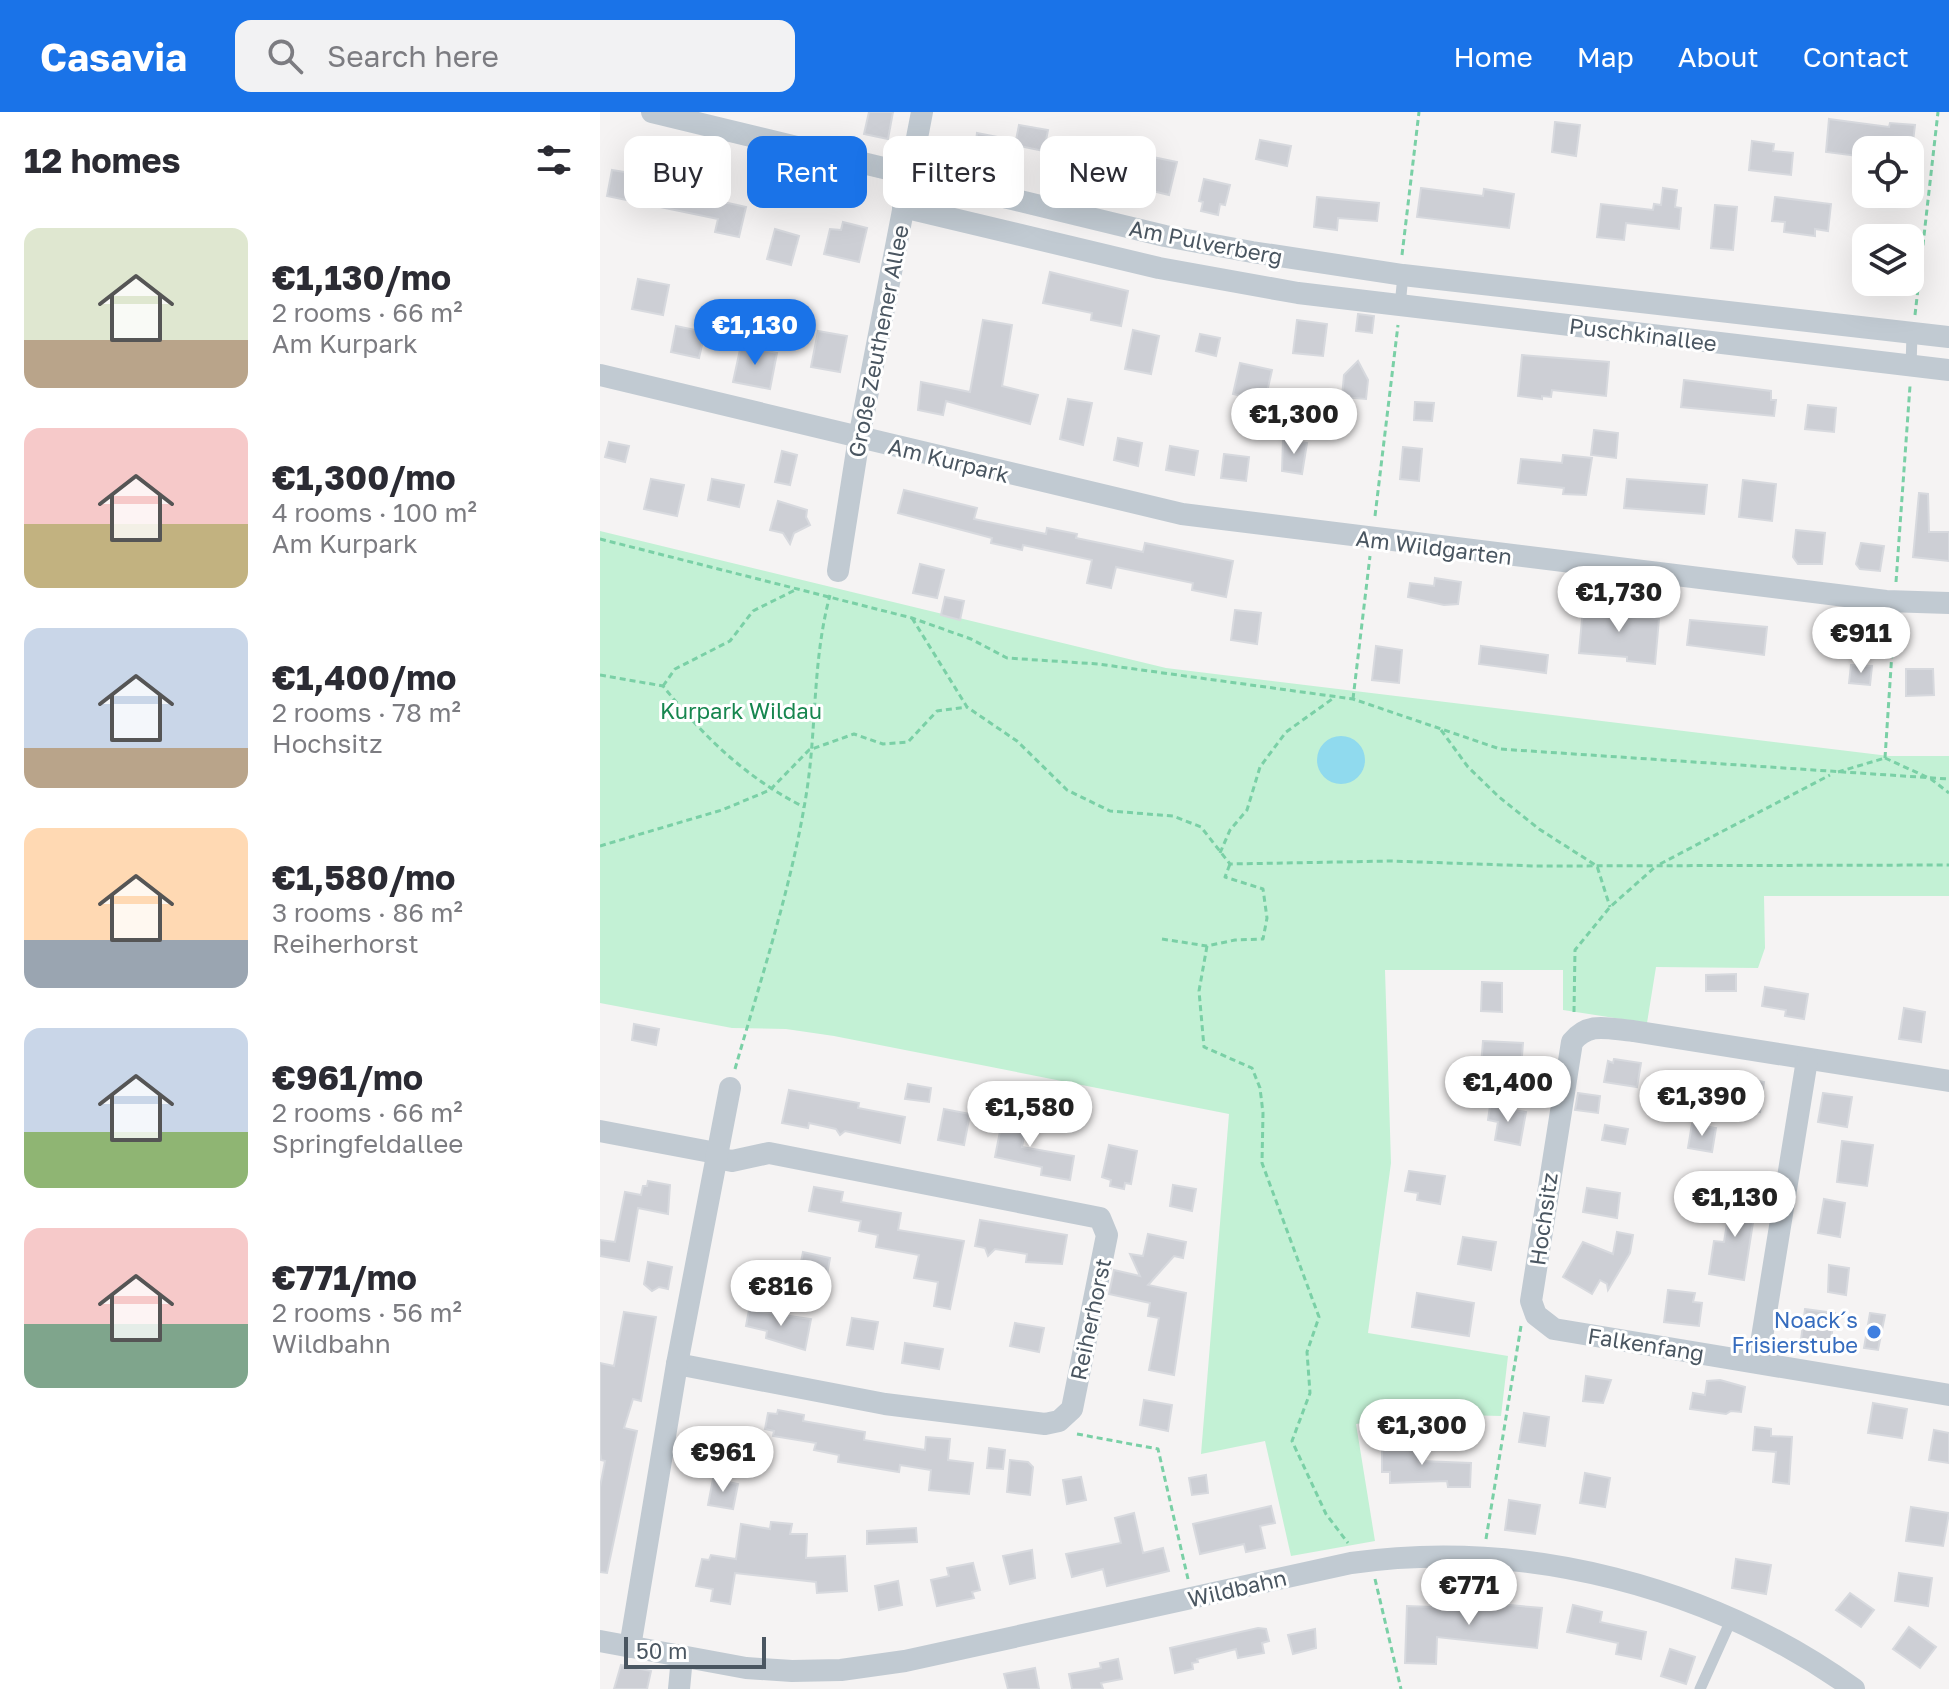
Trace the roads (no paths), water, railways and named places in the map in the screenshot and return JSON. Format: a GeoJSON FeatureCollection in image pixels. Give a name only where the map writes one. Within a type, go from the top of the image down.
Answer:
{"type":"FeatureCollection","features":[{"type":"Feature","properties":{"kind":"street","name":"Am Pulverberg"},"geometry":{"type":"LineString","coordinates":[[652,112],[883,168]]}},
{"type":"Feature","properties":{"kind":"street","name":"Große Zeuthener Allee"},"geometry":{"type":"LineString","coordinates":[[917,136],[922,112]]}},
{"type":"Feature","properties":{"kind":"street","name":"Am Pulverberg"},"geometry":{"type":"LineString","coordinates":[[1024,202],[1165,236],[1341,266]]}},
{"type":"Feature","properties":{"kind":"street","name":"Große Zeuthener Allee"},"geometry":{"type":"LineString","coordinates":[[838,571],[859,438],[903,208]]}},
{"type":"Feature","properties":{"kind":"street","name":"Am Pulverberg"},"geometry":{"type":"LineString","coordinates":[[907,208],[1159,268],[1337,298]]}},
{"type":"Feature","properties":{"kind":"street","name":"Puschkinallee"},"geometry":{"type":"LineString","coordinates":[[1341,266],[1949,337]]}},
{"type":"Feature","properties":{"kind":"street","name":"Puschkinallee"},"geometry":{"type":"LineString","coordinates":[[1337,298],[1949,370]]}},
{"type":"Feature","properties":{"kind":"street","name":"Am Kurpark"},"geometry":{"type":"LineString","coordinates":[[600,375],[1131,504],[1300,531]]}},
{"type":"Feature","properties":{"kind":"street","name":"Am Wildgarten"},"geometry":{"type":"LineString","coordinates":[[1300,531],[1895,602],[1949,603]]}},
{"type":"Feature","properties":{"kind":"street","name":"Hochsitz"},"geometry":{"type":"LineString","coordinates":[[1536,1315],[1531,1301],[1552,1158],[1577,1026],[1633,1031],[1807,1060]]}},
{"type":"Feature","properties":{"kind":"street"},"geometry":{"type":"LineString","coordinates":[[1758,1362],[1807,1060],[1949,1081]]}},
{"type":"Feature","properties":{"kind":"street"},"geometry":{"type":"LineString","coordinates":[[630,1647],[677,1364],[730,1088]]}},
{"type":"Feature","properties":{"kind":"street"},"geometry":{"type":"LineString","coordinates":[[600,1131],[716,1156]]}},
{"type":"Feature","properties":{"kind":"street","name":"Reiherhorst"},"geometry":{"type":"LineString","coordinates":[[677,1364],[885,1404],[1045,1424],[1059,1421],[1072,1409],[1100,1278],[1107,1235],[1105,1222],[1100,1218],[769,1153],[732,1161],[716,1156]]}},
{"type":"Feature","properties":{"kind":"street","name":"Falkenfang"},"geometry":{"type":"LineString","coordinates":[[1536,1315],[1554,1329],[1949,1395]]}},
{"type":"Feature","properties":{"kind":"street","name":"Wildbahn"},"geometry":{"type":"LineString","coordinates":[[600,1641],[792,1680],[905,1661],[1362,1561],[1458,1558],[1554,1566],[1656,1591],[1732,1618],[1783,1643],[1854,1689]]}},
{"type":"Feature","properties":{"kind":"street"},"geometry":{"type":"LineString","coordinates":[[679,1689],[682,1657]]}},
{"type":"Feature","properties":{"kind":"lane"},"geometry":{"type":"LineString","coordinates":[[1400,306],[1401,275]]}},
{"type":"Feature","properties":{"kind":"lane"},"geometry":{"type":"LineString","coordinates":[[1911,367],[1912,334]]}},
{"type":"Feature","properties":{"kind":"lane"},"geometry":{"type":"LineString","coordinates":[[1700,1689],[1732,1618]]}},
{"type":"Feature","properties":{"kind":"water"},"geometry":{"type":"Polygon","coordinates":[[[1341,736],[1358,743],[1365,760],[1358,777],[1341,784],[1324,777],[1317,760],[1324,743],[1341,736]]]}},
{"type":"Feature","properties":{"kind":"place","name":"Noack´s Frisierstube"},"geometry":{"type":"Point","coordinates":[1874,1332]}},
{"type":"Feature","properties":{"kind":"park label","name":"Kurpark Wildau"},"geometry":{"type":"Point","coordinates":[741,710]}}]}
